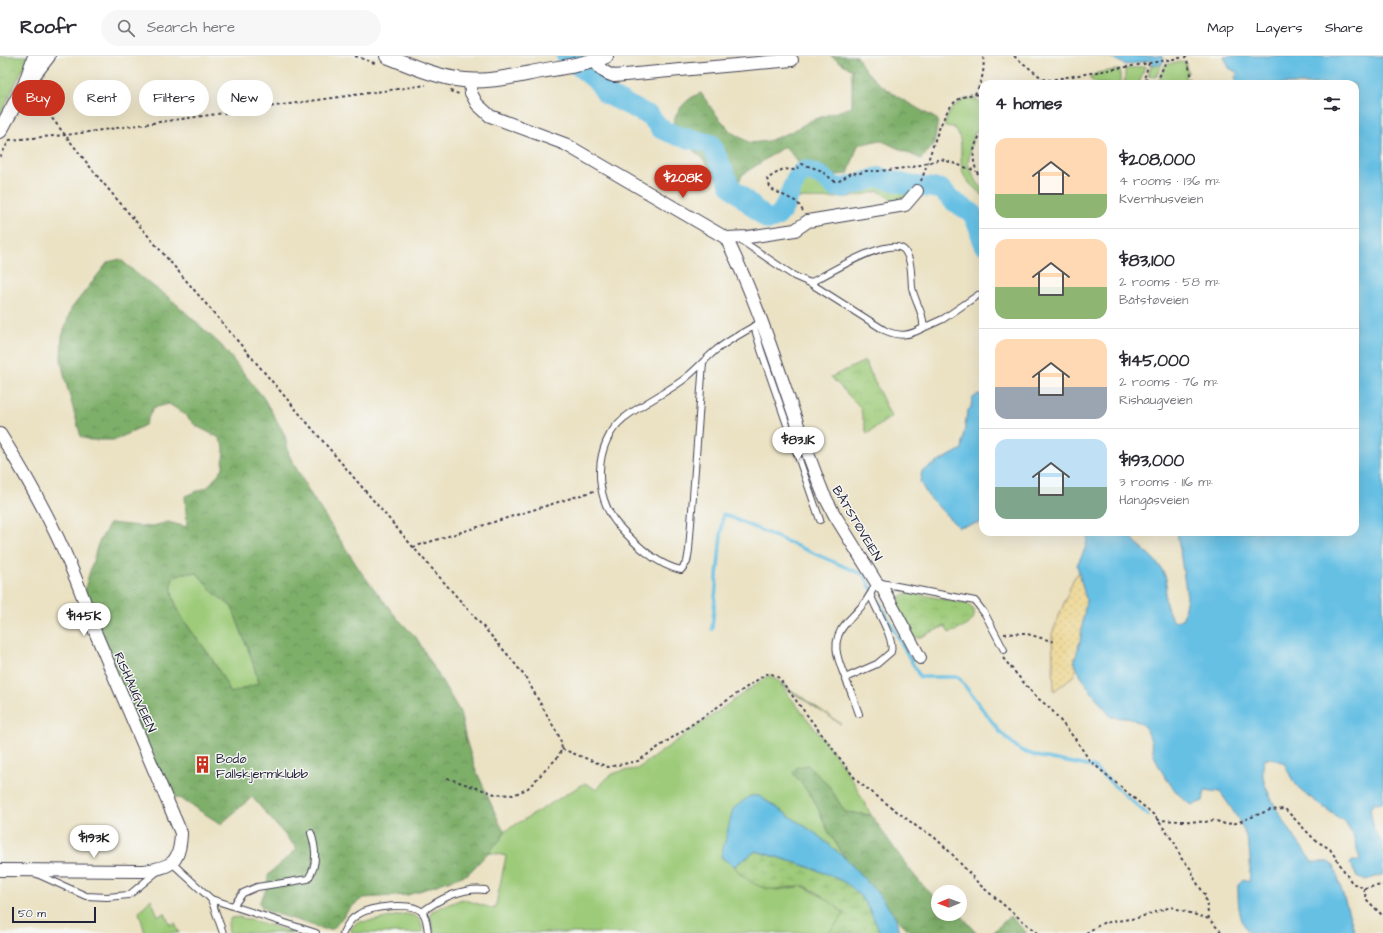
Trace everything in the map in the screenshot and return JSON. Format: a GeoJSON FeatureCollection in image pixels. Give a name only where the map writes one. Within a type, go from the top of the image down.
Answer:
{"type":"FeatureCollection","features":[{"type":"Feature","properties":{"kind":"street"},"geometry":{"type":"LineString","coordinates":[[31,80],[35,56]]}},
{"type":"Feature","properties":{"kind":"street"},"geometry":{"type":"LineString","coordinates":[[36,80],[48,56]]}},
{"type":"Feature","properties":{"kind":"street"},"geometry":{"type":"LineString","coordinates":[[387,56],[429,72],[458,79],[470,80],[503,77],[600,58],[599,68],[606,74],[614,76],[792,60]]}},
{"type":"Feature","properties":{"kind":"street"},"geometry":{"type":"LineString","coordinates":[[470,80],[471,93],[477,104],[490,116],[565,144],[731,238],[795,230],[808,221],[905,205],[919,187]]}},
{"type":"Feature","properties":{"kind":"street"},"geometry":{"type":"LineString","coordinates":[[7,135],[17,116]]}},
{"type":"Feature","properties":{"kind":"street","name":"BÅTSTØVEIEN"},"geometry":{"type":"LineString","coordinates":[[731,238],[749,287],[758,323],[823,493],[834,514],[876,582],[883,589],[920,658]]}},
{"type":"Feature","properties":{"kind":"street","name":"RISHAUGVEIEN"},"geometry":{"type":"LineString","coordinates":[[0,434],[28,478],[79,586],[93,627],[181,833],[180,850],[172,863]]}},
{"type":"Feature","properties":{"kind":"street"},"geometry":{"type":"LineString","coordinates":[[0,870],[144,871],[161,869],[172,863]]}},
{"type":"Feature","properties":{"kind":"lane"},"geometry":{"type":"LineString","coordinates":[[731,238],[794,276],[810,283],[884,330],[895,335],[906,336],[943,319],[978,295]]}},
{"type":"Feature","properties":{"kind":"lane"},"geometry":{"type":"LineString","coordinates":[[810,283],[872,251],[890,246],[900,247],[905,251],[909,261],[913,292],[924,321],[923,328]]}},
{"type":"Feature","properties":{"kind":"lane"},"geometry":{"type":"LineString","coordinates":[[703,362],[687,562],[681,570],[670,568],[630,538],[615,521],[606,507],[600,489],[602,458],[610,434],[623,419],[683,380],[717,349],[758,323],[761,350],[820,520]]}},
{"type":"Feature","properties":{"kind":"lane"},"geometry":{"type":"LineString","coordinates":[[859,714],[836,651],[838,637],[844,625],[871,596],[876,582],[975,601],[980,606],[1004,650]]}},
{"type":"Feature","properties":{"kind":"lane"},"geometry":{"type":"LineString","coordinates":[[845,678],[877,664],[891,652],[890,637],[876,610],[871,596]]}},
{"type":"Feature","properties":{"kind":"lane"},"geometry":{"type":"LineString","coordinates":[[233,906],[243,894],[256,886],[308,879],[314,870],[315,846],[311,833]]}},
{"type":"Feature","properties":{"kind":"lane"},"geometry":{"type":"LineString","coordinates":[[172,863],[211,899],[316,933]]}},
{"type":"Feature","properties":{"kind":"lane"},"geometry":{"type":"LineString","coordinates":[[28,870],[86,896],[107,897],[130,895],[161,869]]}},
{"type":"Feature","properties":{"kind":"lane"},"geometry":{"type":"LineString","coordinates":[[422,912],[433,904],[461,891],[478,889],[485,890]]}},
{"type":"Feature","properties":{"kind":"lane"},"geometry":{"type":"LineString","coordinates":[[211,899],[223,933]]}},
{"type":"Feature","properties":{"kind":"lane"},"geometry":{"type":"LineString","coordinates":[[343,933],[348,922],[359,914],[396,906],[411,906],[422,912],[427,923],[428,933]]}},
{"type":"Feature","properties":{"kind":"path"},"geometry":{"type":"LineString","coordinates":[[982,80],[983,77],[983,56]]}},
{"type":"Feature","properties":{"kind":"path"},"geometry":{"type":"LineString","coordinates":[[1014,56],[1042,79],[1062,79],[1125,66],[1185,57],[1193,80]]}},
{"type":"Feature","properties":{"kind":"path"},"geometry":{"type":"LineString","coordinates":[[1158,80],[1165,61]]}},
{"type":"Feature","properties":{"kind":"path"},"geometry":{"type":"LineString","coordinates":[[1148,80],[1144,79],[1149,63]]}},
{"type":"Feature","properties":{"kind":"path"},"geometry":{"type":"LineString","coordinates":[[0,157],[7,135],[66,135],[395,91],[431,84]]}},
{"type":"Feature","properties":{"kind":"path"},"geometry":{"type":"LineString","coordinates":[[975,94],[979,86]]}},
{"type":"Feature","properties":{"kind":"path"},"geometry":{"type":"LineString","coordinates":[[919,187],[942,121],[950,107],[965,96],[975,94],[979,96]]}},
{"type":"Feature","properties":{"kind":"path"},"geometry":{"type":"LineString","coordinates":[[51,116],[104,183],[508,655],[526,678],[560,738],[562,749],[557,758],[527,789],[513,795],[495,794],[444,777]]}},
{"type":"Feature","properties":{"kind":"path"},"geometry":{"type":"LineString","coordinates":[[979,137],[977,139],[974,153],[976,171],[979,176]]}},
{"type":"Feature","properties":{"kind":"path"},"geometry":{"type":"LineString","coordinates":[[808,221],[797,202],[771,189],[766,180],[783,169],[796,170],[802,164],[820,170],[834,181],[840,181],[853,172],[857,174],[863,172],[914,167],[941,159],[976,171]]}},
{"type":"Feature","properties":{"kind":"path"},"geometry":{"type":"LineString","coordinates":[[414,547],[600,489]]}},
{"type":"Feature","properties":{"kind":"path"},"geometry":{"type":"LineString","coordinates":[[997,636],[1024,633],[1055,642]]}},
{"type":"Feature","properties":{"kind":"path"},"geometry":{"type":"LineString","coordinates":[[1004,650],[999,653],[1005,663],[1035,696],[1050,708],[1076,740],[1090,761],[1129,793],[1157,820],[1176,845],[1182,858],[1191,869],[1195,880],[1205,895],[1209,920]]}},
{"type":"Feature","properties":{"kind":"path"},"geometry":{"type":"LineString","coordinates":[[562,749],[608,767],[638,762],[766,674],[772,674],[779,678],[857,781],[920,829],[933,836],[951,853],[980,885],[1037,933]]}},
{"type":"Feature","properties":{"kind":"path"},"geometry":{"type":"LineString","coordinates":[[1157,820],[1206,822],[1214,820],[1225,824],[1236,823],[1270,810],[1285,809],[1315,840],[1330,849],[1352,883],[1364,888],[1383,886]]}},
{"type":"Feature","properties":{"kind":"path"},"geometry":{"type":"LineString","coordinates":[[1364,888],[1366,899],[1383,916]]}},
{"type":"Feature","properties":{"kind":"path"},"geometry":{"type":"LineString","coordinates":[[1086,933],[1103,923],[1137,918],[1171,907],[1209,920],[1222,933]]}},
{"type":"Feature","properties":{"kind":"green space"},"geometry":{"type":"Polygon","coordinates":[[[0,56],[29,56],[17,80],[12,80],[12,91],[0,116],[0,56]]]}},
{"type":"Feature","properties":{"kind":"green space"},"geometry":{"type":"Polygon","coordinates":[[[831,56],[857,56],[871,77],[881,85],[938,120],[934,145],[921,159],[880,140],[858,145],[848,174],[835,175],[816,165],[801,166],[785,146],[742,175],[731,199],[703,159],[672,129],[675,117],[682,106],[690,98],[701,93],[714,112],[731,132],[750,143],[768,141],[791,132],[812,120],[852,107],[852,70],[831,56]]]}},
{"type":"Feature","properties":{"kind":"green space"},"geometry":{"type":"Polygon","coordinates":[[[1180,61],[1185,62],[1188,73],[1185,76],[1186,80],[1160,80],[1160,76],[1165,65],[1180,61]]]}},
{"type":"Feature","properties":{"kind":"green space"},"geometry":{"type":"Polygon","coordinates":[[[1162,64],[1156,77],[1148,76],[1151,66],[1162,64]]]}},
{"type":"Feature","properties":{"kind":"green space"},"geometry":{"type":"Polygon","coordinates":[[[1145,66],[1140,80],[1125,80],[1125,69],[1145,66]]]}},
{"type":"Feature","properties":{"kind":"green space"},"geometry":{"type":"Polygon","coordinates":[[[1120,69],[1120,80],[1091,80],[1089,78],[1097,73],[1120,69]]]}},
{"type":"Feature","properties":{"kind":"green space"},"geometry":{"type":"Polygon","coordinates":[[[965,99],[976,99],[979,101],[979,130],[975,132],[968,164],[979,184],[979,192],[970,184],[963,173],[961,163],[961,146],[957,131],[953,127],[944,126],[951,110],[965,99]]]}},
{"type":"Feature","properties":{"kind":"green space"},"geometry":{"type":"Polygon","coordinates":[[[805,172],[830,188],[839,190],[857,188],[879,179],[914,189],[904,198],[892,200],[879,191],[857,196],[838,198],[796,198],[790,196],[802,174],[805,172]]]}},
{"type":"Feature","properties":{"kind":"green space"},"geometry":{"type":"Polygon","coordinates":[[[120,259],[142,278],[171,299],[221,345],[263,397],[285,435],[289,455],[310,493],[361,572],[397,618],[416,637],[460,712],[466,740],[475,768],[500,824],[505,831],[502,838],[468,874],[408,895],[363,898],[350,908],[333,929],[324,929],[265,910],[259,903],[265,892],[268,879],[267,876],[297,849],[252,797],[221,824],[181,799],[166,794],[93,627],[85,588],[98,544],[110,523],[149,527],[168,522],[187,527],[185,496],[208,487],[223,468],[224,447],[218,437],[196,426],[183,413],[169,404],[153,408],[145,425],[115,440],[90,440],[81,437],[61,359],[62,337],[71,309],[108,262],[120,259]],[[182,573],[172,579],[174,600],[184,621],[211,658],[231,693],[259,683],[232,607],[214,593],[197,573],[182,573]]]}},
{"type":"Feature","properties":{"kind":"green space"},"geometry":{"type":"Polygon","coordinates":[[[865,361],[891,417],[867,434],[860,407],[831,377],[865,361]]]}},
{"type":"Feature","properties":{"kind":"green space"},"geometry":{"type":"Polygon","coordinates":[[[182,573],[197,573],[214,593],[232,607],[251,657],[259,684],[235,693],[230,693],[211,657],[184,621],[174,600],[172,579],[182,573]]]}},
{"type":"Feature","properties":{"kind":"green space"},"geometry":{"type":"Polygon","coordinates":[[[909,592],[967,604],[974,610],[973,619],[967,626],[949,633],[945,626],[918,638],[913,636],[898,606],[900,597],[909,592]]]}},
{"type":"Feature","properties":{"kind":"green space"},"geometry":{"type":"Polygon","coordinates":[[[769,675],[841,724],[780,684],[837,757],[853,781],[871,815],[845,812],[829,786],[793,773],[813,798],[829,833],[846,859],[815,833],[759,796],[750,796],[745,800],[721,857],[734,866],[742,876],[776,890],[803,886],[830,901],[844,914],[829,933],[434,933],[430,916],[432,911],[462,899],[495,909],[506,856],[488,852],[502,838],[505,831],[585,783],[597,790],[610,776],[618,772],[637,769],[769,675]]]}},
{"type":"Feature","properties":{"kind":"green space"},"geometry":{"type":"Polygon","coordinates":[[[808,765],[829,786],[845,812],[871,815],[912,872],[931,893],[931,921],[966,921],[977,933],[912,933],[896,918],[880,896],[846,859],[829,833],[813,798],[793,773],[797,767],[808,765]]]}},
{"type":"Feature","properties":{"kind":"green space"},"geometry":{"type":"Polygon","coordinates":[[[756,851],[819,871],[851,886],[868,908],[880,933],[829,933],[844,914],[819,894],[808,887],[803,886],[772,889],[759,886],[748,880],[734,866],[756,851]]]}},
{"type":"Feature","properties":{"kind":"green space"},"geometry":{"type":"Polygon","coordinates":[[[151,899],[158,916],[165,913],[170,925],[175,923],[179,933],[145,933],[139,912],[151,899]]]}},
{"type":"Feature","properties":{"kind":"green space"},"geometry":{"type":"Polygon","coordinates":[[[405,914],[418,919],[422,925],[423,933],[352,933],[351,929],[357,922],[372,921],[405,914]]]}},
{"type":"Feature","properties":{"kind":"green space"},"geometry":{"type":"Polygon","coordinates":[[[1010,916],[1027,933],[992,933],[1010,916]]]}},
{"type":"Feature","properties":{"kind":"green space"},"geometry":{"type":"Polygon","coordinates":[[[239,917],[296,933],[229,933],[228,923],[231,918],[239,917]]]}},
{"type":"Feature","properties":{"kind":"sand"},"geometry":{"type":"Polygon","coordinates":[[[1082,566],[1119,579],[1073,676],[1054,691],[1052,634],[1073,580],[1082,566]]]}},
{"type":"Feature","properties":{"kind":"water"},"geometry":{"type":"Polygon","coordinates":[[[1108,56],[1162,56],[1164,59],[1162,64],[1151,66],[1152,60],[1126,65],[1108,56]]]}},
{"type":"Feature","properties":{"kind":"water"},"geometry":{"type":"Polygon","coordinates":[[[1224,56],[1383,56],[1383,802],[1374,803],[1370,809],[1374,829],[1383,845],[1383,875],[1365,880],[1358,878],[1350,864],[1352,861],[1357,861],[1360,859],[1353,835],[1346,823],[1301,791],[1292,779],[1284,763],[1270,758],[1264,759],[1263,770],[1264,781],[1272,801],[1312,862],[1328,862],[1334,866],[1355,933],[1249,933],[1245,928],[1241,916],[1238,885],[1243,880],[1249,882],[1250,855],[1245,834],[1235,814],[1220,792],[1205,790],[1203,801],[1193,805],[1182,798],[1171,785],[1157,763],[1149,735],[1144,727],[1134,720],[1111,717],[1087,686],[1074,663],[1080,641],[1086,600],[1077,565],[1085,549],[1088,536],[1131,536],[1136,543],[1152,557],[1165,576],[1166,603],[1175,622],[1183,618],[1187,597],[1178,536],[1359,536],[1359,80],[1236,80],[1235,78],[1238,73],[1229,68],[1224,56]]]}},
{"type":"Feature","properties":{"kind":"water"},"geometry":{"type":"Polygon","coordinates":[[[979,394],[979,523],[958,527],[928,496],[920,482],[922,471],[962,449],[967,412],[971,407],[972,399],[979,394]]]}},
{"type":"Feature","properties":{"kind":"water"},"geometry":{"type":"Polygon","coordinates":[[[750,796],[759,796],[815,833],[846,859],[880,896],[896,918],[899,933],[880,933],[872,914],[856,891],[843,881],[832,876],[756,851],[734,866],[721,857],[733,809],[750,796]]]}},
{"type":"Feature","properties":{"kind":"waterway"},"geometry":{"type":"LineString","coordinates":[[566,56],[598,82],[606,94],[650,116],[661,129],[678,136],[711,144],[731,187],[768,220],[775,218],[781,213],[795,182],[799,175],[805,170],[821,176],[835,187],[844,188],[879,177],[908,185],[941,189],[953,201],[972,213],[979,228]]}},
{"type":"Feature","properties":{"kind":"waterway"},"geometry":{"type":"LineString","coordinates":[[712,629],[723,514],[864,575],[920,677],[958,677],[1000,732],[1020,750],[1036,756],[1093,767],[1148,815]]}},
{"type":"Feature","properties":{"kind":"place","name":"Bodø Fallskjermklubb"},"geometry":{"type":"Point","coordinates":[203,765]}}]}
